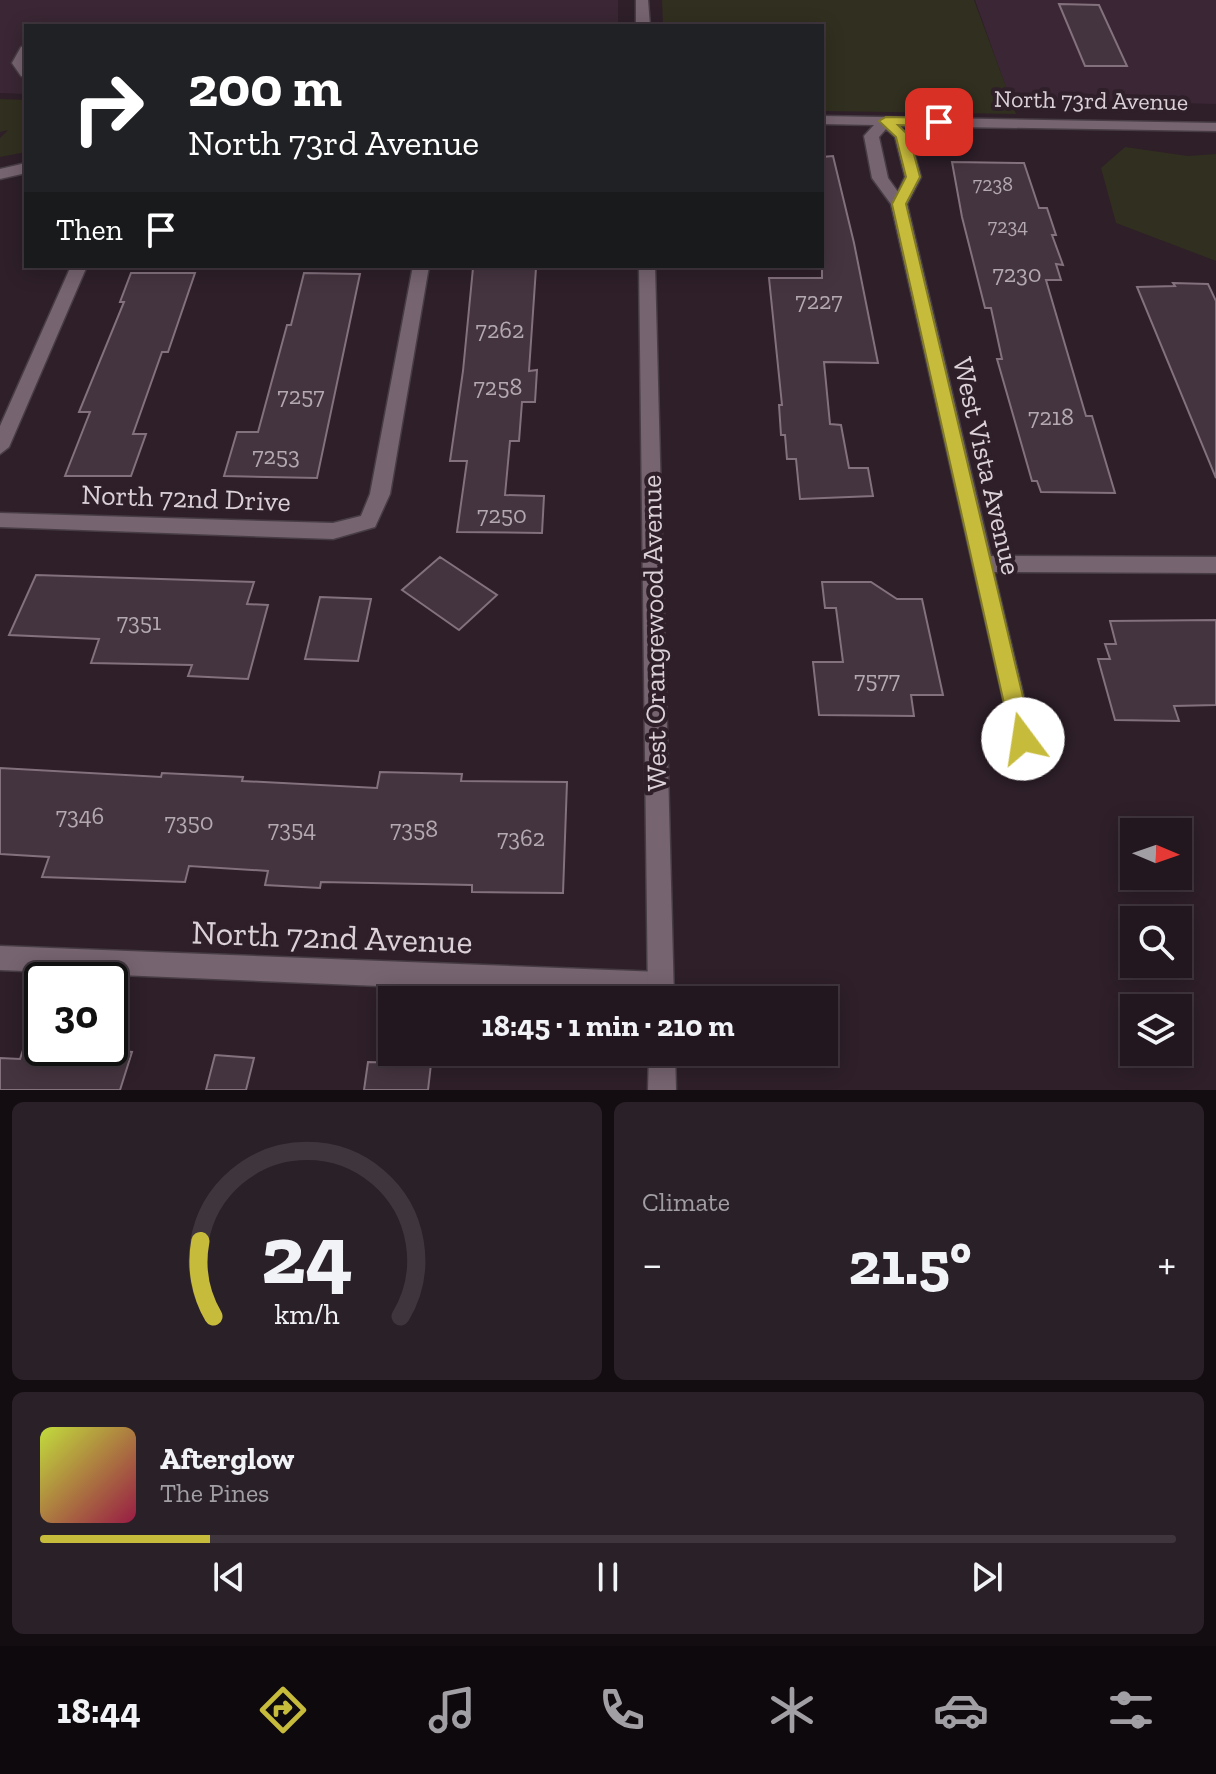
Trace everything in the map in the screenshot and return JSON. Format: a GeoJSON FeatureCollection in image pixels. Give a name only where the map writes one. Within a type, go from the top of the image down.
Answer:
{"type":"FeatureCollection","features":[{"type":"Feature","properties":{"kind":"street"},"geometry":{"type":"LineString","coordinates":[[642,0],[643,24]]}},
{"type":"Feature","properties":{"kind":"street","name":"North 73rd Avenue"},"geometry":{"type":"LineString","coordinates":[[824,120],[1216,127]]}},
{"type":"Feature","properties":{"kind":"street"},"geometry":{"type":"LineString","coordinates":[[886,121],[902,136],[913,177],[899,204]]}},
{"type":"Feature","properties":{"kind":"street","name":"West Vista Avenue"},"geometry":{"type":"LineString","coordinates":[[886,121],[871,136],[880,178],[899,204],[1023,739]]}},
{"type":"Feature","properties":{"kind":"street"},"geometry":{"type":"LineString","coordinates":[[0,174],[24,168]]}},
{"type":"Feature","properties":{"kind":"street"},"geometry":{"type":"LineString","coordinates":[[0,447],[78,268]]}},
{"type":"Feature","properties":{"kind":"street","name":"North 72nd Drive"},"geometry":{"type":"LineString","coordinates":[[0,520],[333,531],[368,522],[380,494],[421,268]]}},
{"type":"Feature","properties":{"kind":"street","name":"West Orangewood Avenue"},"geometry":{"type":"LineString","coordinates":[[647,268],[661,986]]}},
{"type":"Feature","properties":{"kind":"street"},"geometry":{"type":"LineString","coordinates":[[980,564],[1216,565]]}},
{"type":"Feature","properties":{"kind":"street","name":"North 72nd Avenue"},"geometry":{"type":"LineString","coordinates":[[0,958],[544,986]]}},
{"type":"Feature","properties":{"kind":"street"},"geometry":{"type":"LineString","coordinates":[[662,1066],[662,1090]]}},
{"type":"Feature","properties":{"kind":"shaded area"},"geometry":{"type":"Polygon","coordinates":[[[0,0],[618,0],[618,24],[24,24],[24,94],[0,93],[0,0]]]}},
{"type":"Feature","properties":{"kind":"shaded area"},"geometry":{"type":"Polygon","coordinates":[[[662,0],[974,0],[1016,114],[824,111],[824,24],[663,24],[662,0]]]}},
{"type":"Feature","properties":{"kind":"shaded area"},"geometry":{"type":"Polygon","coordinates":[[[975,0],[1216,0],[1216,104],[1010,99],[975,0]]]}},
{"type":"Feature","properties":{"kind":"shaded area"},"geometry":{"type":"Polygon","coordinates":[[[0,99],[24,100],[24,152],[0,157],[0,138],[8,130],[0,132],[0,99]]]}},
{"type":"Feature","properties":{"kind":"shaded area"},"geometry":{"type":"Polygon","coordinates":[[[1125,147],[1188,156],[1216,154],[1216,261],[1116,223],[1101,168],[1125,147]]]}},
{"type":"Feature","properties":{"kind":"building"},"geometry":{"type":"Polygon","coordinates":[[[1059,4],[1099,5],[1127,66],[1085,66],[1059,4]]]}},
{"type":"Feature","properties":{"kind":"building"},"geometry":{"type":"Polygon","coordinates":[[[833,156],[878,363],[824,362],[830,424],[841,425],[849,468],[868,468],[873,496],[800,499],[796,459],[787,459],[785,435],[781,435],[779,405],[782,405],[769,278],[822,278],[824,157],[833,156]]]}},
{"type":"Feature","properties":{"kind":"building"},"geometry":{"type":"Polygon","coordinates":[[[952,162],[1024,163],[1039,208],[1047,208],[1056,235],[1052,235],[1063,265],[1056,264],[1061,280],[1046,280],[1086,416],[1092,416],[1115,493],[1041,492],[1037,481],[1032,481],[997,359],[1002,359],[991,308],[985,308],[952,162]]]}},
{"type":"Feature","properties":{"kind":"building"},"geometry":{"type":"Polygon","coordinates":[[[473,268],[536,268],[529,371],[537,370],[535,402],[522,402],[519,441],[510,441],[505,495],[544,496],[542,533],[457,532],[467,461],[450,461],[473,268]]]}},
{"type":"Feature","properties":{"kind":"building"},"geometry":{"type":"Polygon","coordinates":[[[131,273],[195,273],[168,352],[162,352],[133,434],[146,434],[131,476],[65,476],[90,412],[79,412],[124,302],[120,302],[131,273]]]}},
{"type":"Feature","properties":{"kind":"building"},"geometry":{"type":"Polygon","coordinates":[[[304,273],[360,274],[317,478],[224,476],[237,432],[258,432],[304,273]]]}},
{"type":"Feature","properties":{"kind":"building"},"geometry":{"type":"Polygon","coordinates":[[[1173,283],[1208,284],[1216,301],[1216,478],[1137,287],[1175,286],[1173,283]]]}},
{"type":"Feature","properties":{"kind":"building"},"geometry":{"type":"Polygon","coordinates":[[[440,557],[497,595],[459,630],[402,590],[440,557]]]}},
{"type":"Feature","properties":{"kind":"building"},"geometry":{"type":"Polygon","coordinates":[[[36,575],[254,582],[247,604],[268,605],[248,679],[188,676],[192,665],[91,663],[99,639],[9,635],[36,575]]]}},
{"type":"Feature","properties":{"kind":"building"},"geometry":{"type":"Polygon","coordinates":[[[822,582],[871,582],[897,599],[922,599],[943,695],[911,695],[914,716],[819,715],[813,662],[843,662],[836,608],[825,608],[822,582]]]}},
{"type":"Feature","properties":{"kind":"building"},"geometry":{"type":"Polygon","coordinates":[[[320,597],[371,599],[358,661],[305,659],[320,597]]]}},
{"type":"Feature","properties":{"kind":"building"},"geometry":{"type":"Polygon","coordinates":[[[1216,620],[1216,705],[1174,706],[1179,721],[1115,720],[1098,659],[1110,659],[1105,644],[1116,644],[1110,621],[1216,620]]]}},
{"type":"Feature","properties":{"kind":"building"},"geometry":{"type":"Polygon","coordinates":[[[0,768],[161,777],[162,773],[243,777],[242,781],[377,788],[380,772],[462,774],[461,781],[567,782],[563,893],[472,892],[472,885],[321,882],[320,888],[265,885],[268,871],[189,866],[185,882],[42,877],[49,857],[0,854],[0,768]]]}},
{"type":"Feature","properties":{"kind":"building"},"geometry":{"type":"Polygon","coordinates":[[[24,1047],[24,1066],[128,1066],[120,1090],[0,1090],[0,1058],[20,1059],[24,1047]]]}},
{"type":"Feature","properties":{"kind":"building"},"geometry":{"type":"Polygon","coordinates":[[[215,1055],[254,1058],[246,1090],[206,1090],[215,1055]]]}},
{"type":"Feature","properties":{"kind":"building"},"geometry":{"type":"Polygon","coordinates":[[[368,1062],[378,1062],[378,1066],[431,1066],[428,1090],[364,1090],[368,1062]]]}},
{"type":"Feature","properties":{"kind":"route"},"geometry":{"type":"LineString","coordinates":[[939,122],[886,121],[902,136],[913,177],[899,204],[1023,739]]}}]}
